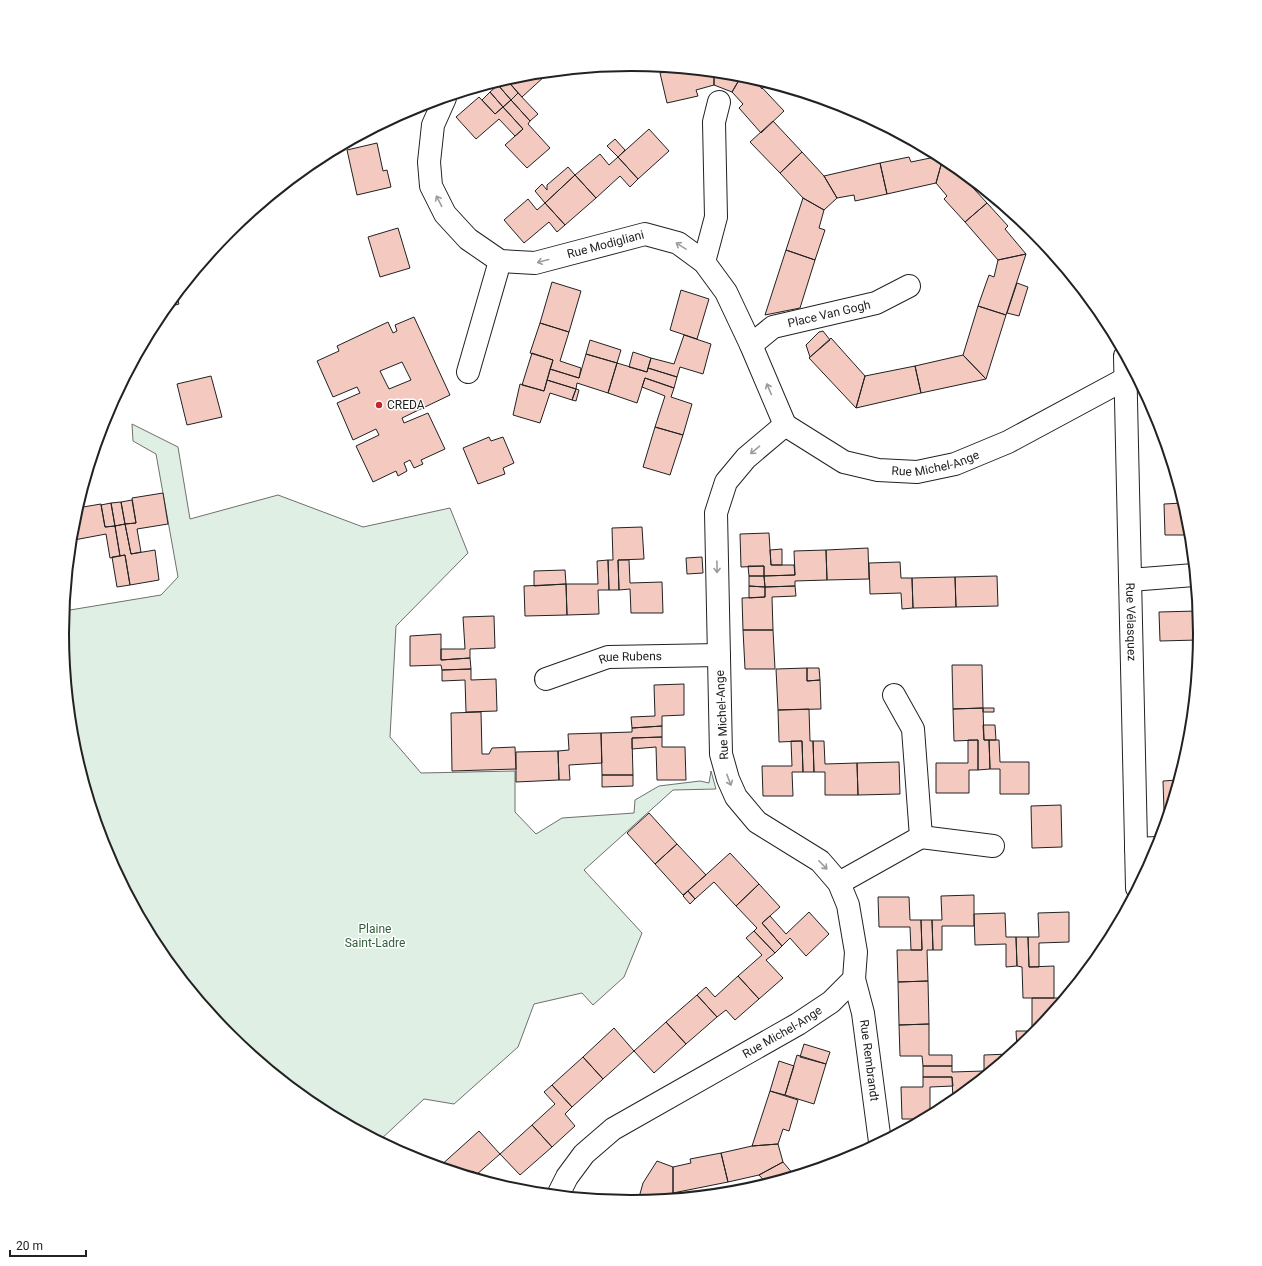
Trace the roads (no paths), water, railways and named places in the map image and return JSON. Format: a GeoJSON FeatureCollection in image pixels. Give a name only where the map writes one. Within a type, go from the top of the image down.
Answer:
{"type":"FeatureCollection","features":[{"type":"Feature","properties":{"kind":"street"},"geometry":{"type":"LineString","coordinates":[[704,262],[716,217],[714,122],[719,102]]}},
{"type":"Feature","properties":{"kind":"street"},"geometry":{"type":"LineString","coordinates":[[442,104],[433,125],[430,162],[431,186],[445,214],[468,239],[500,261],[468,372]]}},
{"type":"Feature","properties":{"kind":"street","name":"Rue Modigliani"},"geometry":{"type":"LineString","coordinates":[[500,261],[535,263],[645,234],[678,243],[704,262],[726,292],[785,425]]}},
{"type":"Feature","properties":{"kind":"street","name":"Place Van Gogh"},"geometry":{"type":"LineString","coordinates":[[750,345],[774,327],[876,303],[909,286]]}},
{"type":"Feature","properties":{"kind":"street","name":"Rue Vélasquez"},"geometry":{"type":"LineString","coordinates":[[1125,365],[1137,878]]}},
{"type":"Feature","properties":{"kind":"street","name":"Rue Michel-Ange"},"geometry":{"type":"LineString","coordinates":[[560,1190],[567,1177],[584,1154],[613,1129],[798,1024],[831,1002],[854,979],[856,952],[848,905],[839,883],[820,861],[757,822],[736,797],[728,779],[721,754],[716,513],[726,482],[746,458],[785,425],[844,462],[878,470],[917,472],[955,464],[1008,442],[1125,379]]}},
{"type":"Feature","properties":{"kind":"street"},"geometry":{"type":"LineString","coordinates":[[1130,580],[1190,575]]}},
{"type":"Feature","properties":{"kind":"street","name":"Rue Rubens"},"geometry":{"type":"LineString","coordinates":[[546,679],[608,656],[719,655]]}},
{"type":"Feature","properties":{"kind":"street"},"geometry":{"type":"LineString","coordinates":[[894,695],[913,728],[921,837]]}},
{"type":"Feature","properties":{"kind":"street"},"geometry":{"type":"LineString","coordinates":[[839,883],[921,837],[993,846]]}},
{"type":"Feature","properties":{"kind":"street"},"geometry":{"type":"LineString","coordinates":[[1136,849],[1150,848]]}},
{"type":"Feature","properties":{"kind":"street","name":"Rue Rembrandt"},"geometry":{"type":"LineString","coordinates":[[854,979],[863,1013],[879,1137]]}},
{"type":"Feature","properties":{"kind":"place","name":"CREDA"},"geometry":{"type":"Point","coordinates":[379,405]}},
{"type":"Feature","properties":{"kind":"park label","name":"Plaine Saint-Ladre"},"geometry":{"type":"Point","coordinates":[375,936]}}]}
